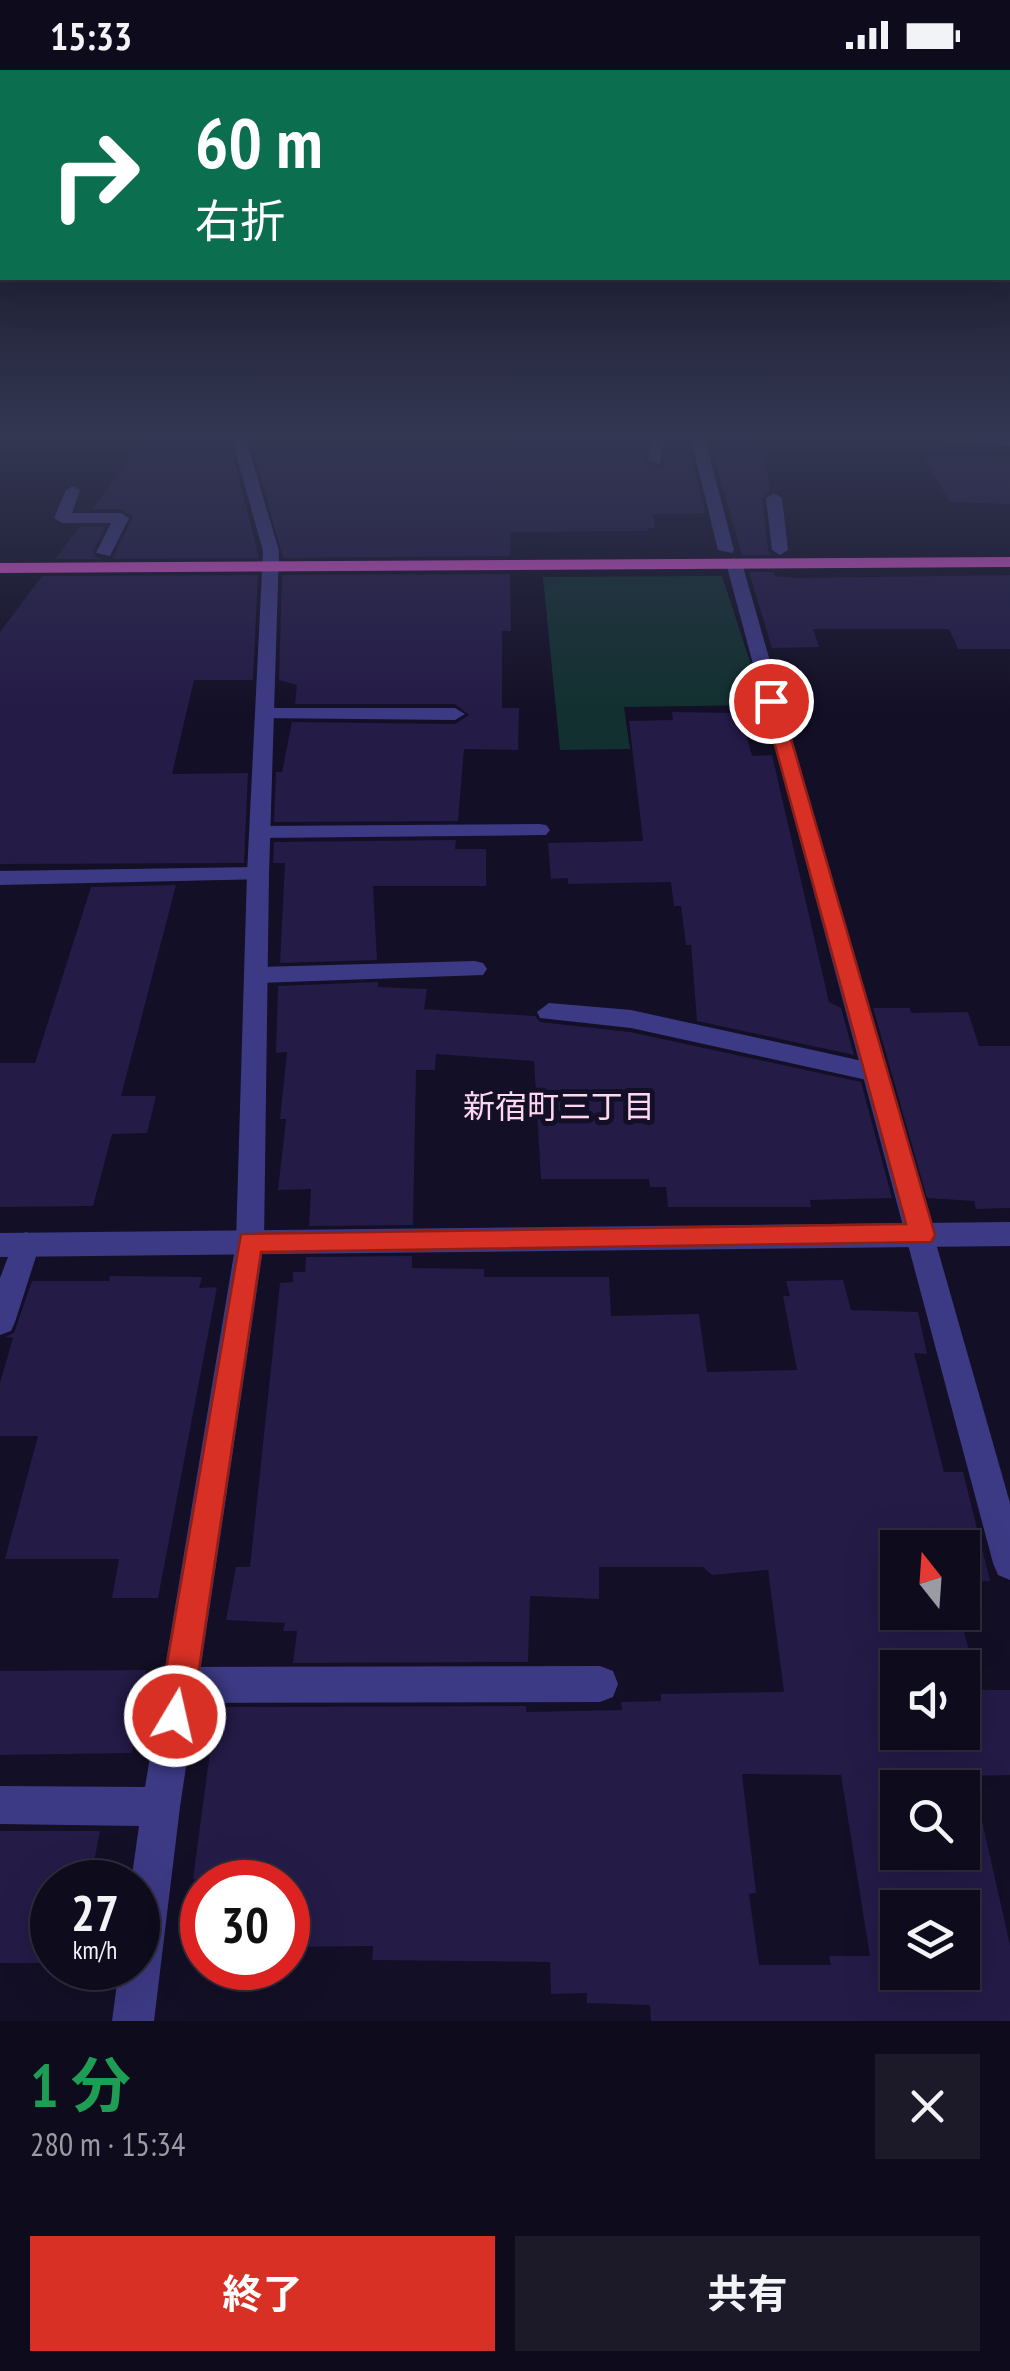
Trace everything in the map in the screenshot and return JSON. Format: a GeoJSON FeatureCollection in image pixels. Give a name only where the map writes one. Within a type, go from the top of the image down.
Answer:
{"type":"FeatureCollection","features":[{"type":"Feature","properties":{"kind":"highway"},"geometry":{"type":"LineString","coordinates":[[730,556],[780,550],[1010,549]]}},
{"type":"Feature","properties":{"kind":"highway"},"geometry":{"type":"LineString","coordinates":[[0,554],[104,553],[271,560]]}},
{"type":"Feature","properties":{"kind":"highway"},"geometry":{"type":"LineString","coordinates":[[0,568],[271,560],[730,556],[1010,562]]}},
{"type":"Feature","properties":{"kind":"street"},"geometry":{"type":"LineString","coordinates":[[104,553],[114,530]]}},
{"type":"Feature","properties":{"kind":"street"},"geometry":{"type":"LineString","coordinates":[[133,2021],[161,1806],[250,1242],[258,874],[271,560],[263,530]]}},
{"type":"Feature","properties":{"kind":"street"},"geometry":{"type":"LineString","coordinates":[[723,530],[922,1235],[1010,1564]]}},
{"type":"Feature","properties":{"kind":"street"},"geometry":{"type":"LineString","coordinates":[[778,530],[780,550]]}},
{"type":"Feature","properties":{"kind":"street"},"geometry":{"type":"LineString","coordinates":[[266,714],[455,714]]}},
{"type":"Feature","properties":{"kind":"street"},"geometry":{"type":"LineString","coordinates":[[261,832],[539,830]]}},
{"type":"Feature","properties":{"kind":"street"},"geometry":{"type":"LineString","coordinates":[[0,878],[258,874]]}},
{"type":"Feature","properties":{"kind":"street"},"geometry":{"type":"LineString","coordinates":[[258,974],[474,969]]}},
{"type":"Feature","properties":{"kind":"street"},"geometry":{"type":"LineString","coordinates":[[549,1012],[632,1019],[876,1073]]}},
{"type":"Feature","properties":{"kind":"street"},"geometry":{"type":"LineString","coordinates":[[0,1322],[13,1245],[1010,1234]]}},
{"type":"Feature","properties":{"kind":"street"},"geometry":{"type":"LineString","coordinates":[[180,1685],[600,1684]]}},
{"type":"Feature","properties":{"kind":"street"},"geometry":{"type":"LineString","coordinates":[[0,1805],[161,1806]]}},
{"type":"Feature","properties":{"kind":"green space"},"geometry":{"type":"Polygon","coordinates":[[[722,576],[764,705],[624,707],[630,749],[560,750],[543,577],[722,576]]]}},
{"type":"Feature","properties":{"kind":"building"},"geometry":{"type":"Polygon","coordinates":[[[77,530],[103,530],[93,551],[95,557],[104,559],[55,559],[77,530]]]}},
{"type":"Feature","properties":{"kind":"building"},"geometry":{"type":"Polygon","coordinates":[[[126,530],[252,530],[259,558],[112,559],[126,530]]]}},
{"type":"Feature","properties":{"kind":"building"},"geometry":{"type":"Polygon","coordinates":[[[275,530],[648,530],[510,532],[510,556],[283,558],[275,530]]]}},
{"type":"Feature","properties":{"kind":"building"},"geometry":{"type":"Polygon","coordinates":[[[735,530],[766,530],[772,555],[742,555],[735,530]]]}},
{"type":"Feature","properties":{"kind":"building"},"geometry":{"type":"Polygon","coordinates":[[[749,572],[774,572],[774,576],[796,578],[1010,575],[1010,649],[958,649],[949,629],[813,629],[819,647],[772,648],[749,572]]]}},
{"type":"Feature","properties":{"kind":"building"},"geometry":{"type":"Polygon","coordinates":[[[510,574],[511,631],[502,631],[502,708],[519,708],[518,750],[464,749],[458,821],[274,822],[276,772],[282,772],[292,722],[455,724],[469,715],[455,704],[295,704],[297,685],[279,680],[282,575],[510,574]]]}},
{"type":"Feature","properties":{"kind":"building"},"geometry":{"type":"Polygon","coordinates":[[[258,575],[253,680],[194,680],[172,774],[248,773],[244,863],[0,864],[0,632],[42,576],[258,575]]]}},
{"type":"Feature","properties":{"kind":"building"},"geometry":{"type":"Polygon","coordinates":[[[672,712],[740,713],[752,756],[772,755],[829,1002],[841,1008],[854,1055],[697,1021],[691,945],[686,945],[681,906],[674,906],[671,882],[568,884],[568,878],[551,879],[548,843],[643,841],[629,721],[673,720],[672,712]]]}},
{"type":"Feature","properties":{"kind":"building"},"geometry":{"type":"Polygon","coordinates":[[[456,840],[455,849],[486,849],[486,886],[373,886],[377,960],[280,963],[285,863],[273,863],[274,842],[456,840]]]}},
{"type":"Feature","properties":{"kind":"building"},"geometry":{"type":"Polygon","coordinates":[[[176,885],[121,1096],[156,1096],[147,1133],[112,1134],[93,1206],[0,1207],[0,1063],[35,1063],[91,887],[176,885]]]}},
{"type":"Feature","properties":{"kind":"building"},"geometry":{"type":"Polygon","coordinates":[[[378,982],[378,987],[427,989],[424,1009],[535,1016],[540,1022],[630,1032],[861,1082],[892,1198],[810,1200],[811,1207],[668,1207],[666,1187],[650,1187],[649,1179],[541,1179],[534,1061],[436,1054],[435,1070],[416,1070],[413,1225],[309,1226],[311,1189],[278,1190],[286,1119],[280,1119],[287,1052],[276,1053],[278,986],[378,982]]]}},
{"type":"Feature","properties":{"kind":"building"},"geometry":{"type":"Polygon","coordinates":[[[873,1008],[910,1008],[911,1013],[968,1012],[979,1046],[1010,1046],[1010,1208],[976,1209],[974,1201],[927,1198],[873,1008]]]}},
{"type":"Feature","properties":{"kind":"building"},"geometry":{"type":"Polygon","coordinates":[[[412,1256],[412,1268],[484,1269],[484,1277],[609,1277],[611,1316],[699,1314],[707,1372],[797,1370],[783,1296],[790,1296],[786,1281],[843,1280],[851,1310],[918,1312],[927,1354],[914,1353],[944,1472],[963,1472],[977,1530],[880,1530],[880,1630],[964,1630],[969,1650],[880,1650],[880,1750],[980,1750],[980,1690],[1010,1690],[1010,1775],[980,1776],[980,1770],[880,1770],[880,1870],[980,1870],[980,1812],[1010,1945],[1010,2021],[651,2021],[650,2005],[587,2003],[587,1993],[551,1994],[550,1962],[372,1960],[373,1946],[310,1947],[310,1860],[196,1860],[216,1707],[526,1706],[526,1712],[622,1710],[621,1702],[661,1701],[661,1694],[784,1692],[768,1570],[712,1575],[703,1567],[599,1567],[599,1599],[530,1596],[528,1662],[293,1663],[297,1631],[283,1631],[285,1623],[226,1620],[236,1567],[250,1567],[280,1283],[293,1282],[293,1272],[305,1272],[306,1257],[412,1256]],[[742,1774],[756,1893],[749,1894],[759,1965],[831,1965],[829,1956],[870,1956],[841,1775],[742,1774]]]}},
{"type":"Feature","properties":{"kind":"building"},"geometry":{"type":"Polygon","coordinates":[[[110,1276],[202,1277],[199,1288],[217,1287],[158,1598],[112,1598],[119,1559],[5,1559],[38,1436],[0,1436],[0,1383],[13,1338],[5,1337],[14,1333],[32,1281],[109,1281],[110,1276]]]}},
{"type":"Feature","properties":{"kind":"building"},"geometry":{"type":"Polygon","coordinates":[[[980,1541],[990,1581],[980,1581],[980,1541]]]}},
{"type":"Feature","properties":{"kind":"building"},"geometry":{"type":"Polygon","coordinates":[[[146,1670],[132,1753],[0,1755],[0,1671],[146,1670]]]}},
{"type":"Feature","properties":{"kind":"building"},"geometry":{"type":"Polygon","coordinates":[[[0,1831],[100,1831],[94,1860],[30,1860],[30,1963],[0,1963],[0,1831]]]}},
{"type":"Feature","properties":{"kind":"district","name":"新宿町三丁目"},"geometry":{"type":"Point","coordinates":[559,1107]}},
{"type":"Feature","properties":{"kind":"route"},"geometry":{"type":"LineString","coordinates":[[175,1716],[250,1242],[922,1235],[771,701]]}}]}
